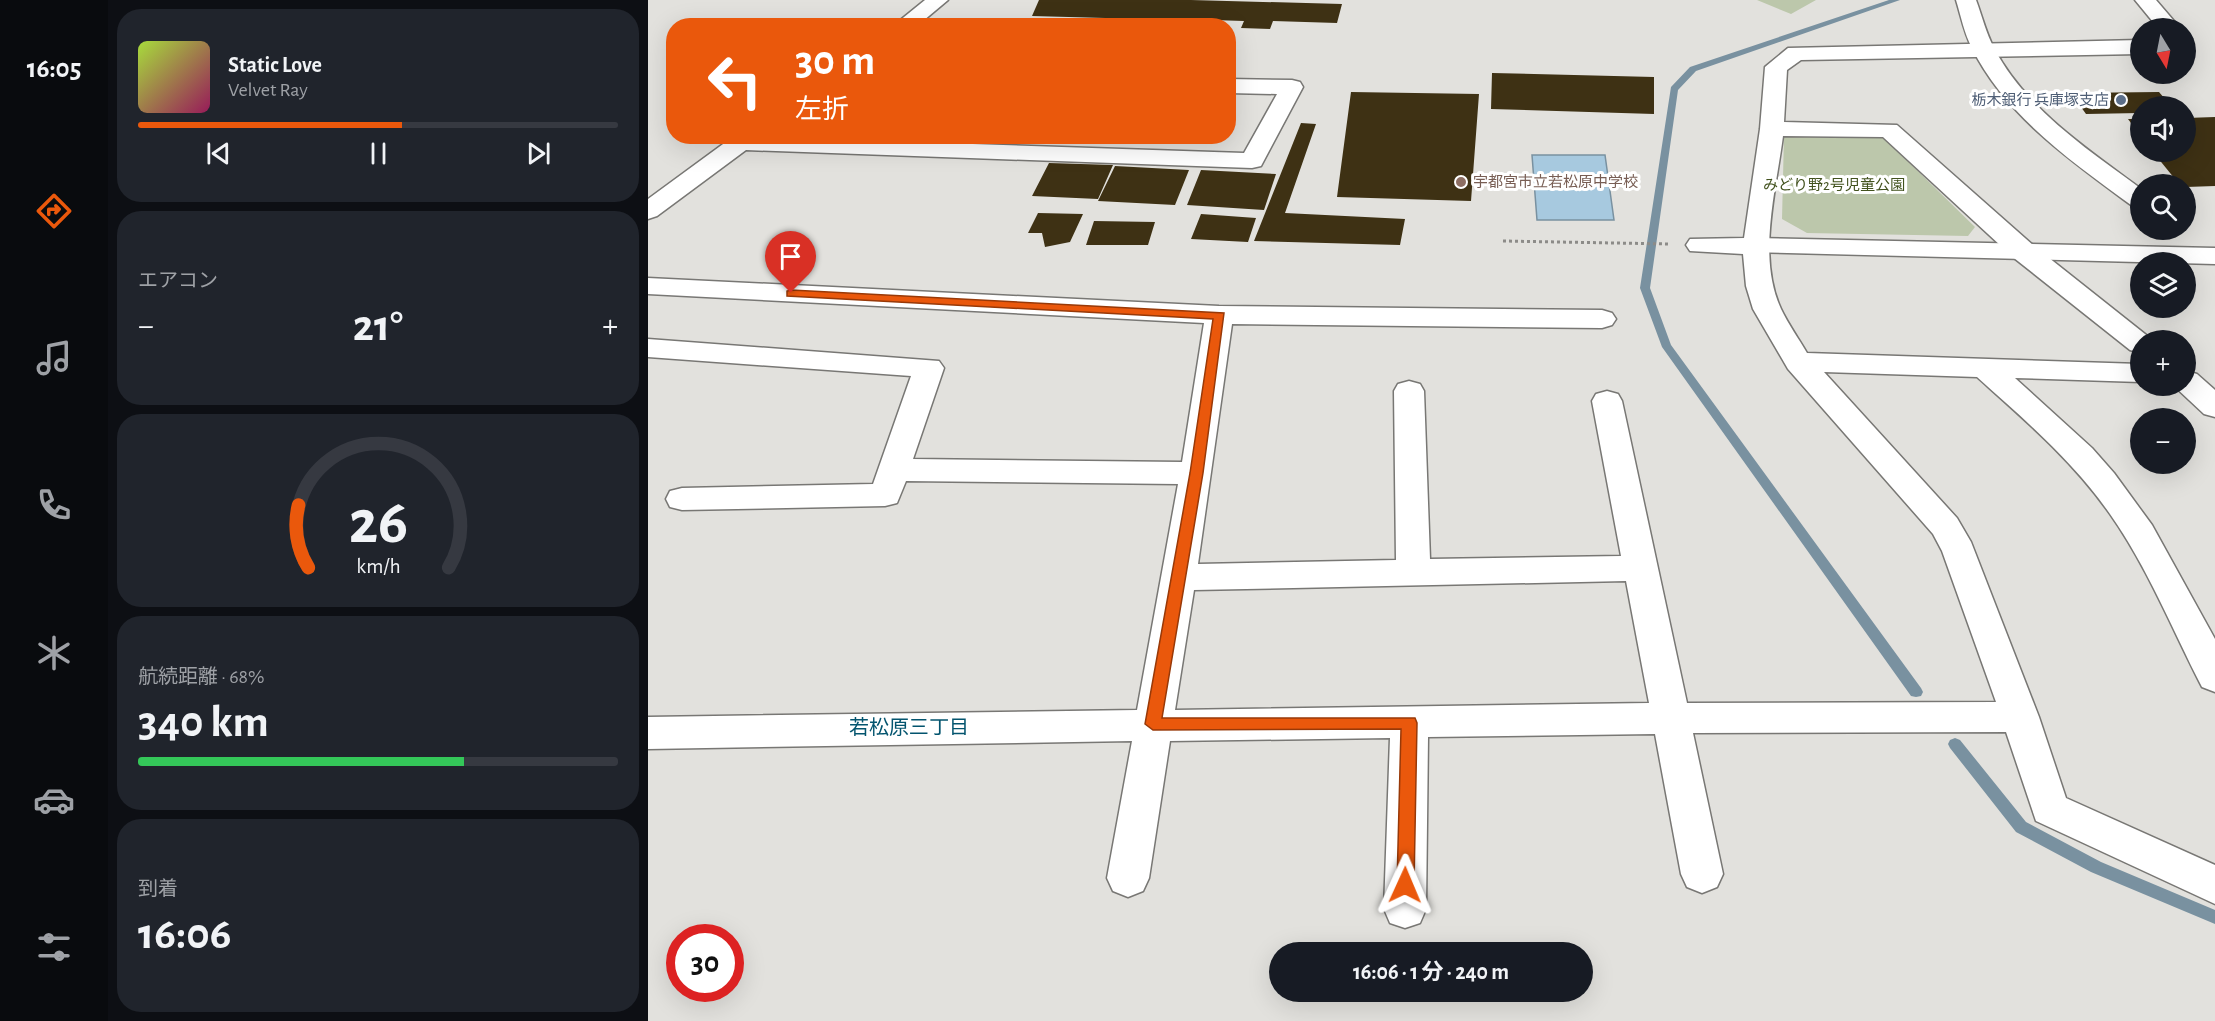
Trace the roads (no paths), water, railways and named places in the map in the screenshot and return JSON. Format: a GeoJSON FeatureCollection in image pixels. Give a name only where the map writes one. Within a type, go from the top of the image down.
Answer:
{"type":"FeatureCollection","features":[{"type":"Feature","properties":{"kind":"street"},"geometry":{"type":"LineString","coordinates":[[914,18],[938,0]]}},
{"type":"Feature","properties":{"kind":"street"},"geometry":{"type":"LineString","coordinates":[[1966,0],[1984,51],[2047,128],[2130,192]]}},
{"type":"Feature","properties":{"kind":"street"},"geometry":{"type":"LineString","coordinates":[[2145,0],[2160,18]]}},
{"type":"Feature","properties":{"kind":"street"},"geometry":{"type":"LineString","coordinates":[[2130,46],[1796,53],[1776,67],[1772,129],[1756,246],[1760,286],[1767,309],[1798,362],[1945,526],[1959,551],[2020,717],[2050,809],[2215,885]]}},
{"type":"Feature","properties":{"kind":"street"},"geometry":{"type":"LineString","coordinates":[[842,144],[1252,161],[1292,87],[1236,86]]}},
{"type":"Feature","properties":{"kind":"street"},"geometry":{"type":"LineString","coordinates":[[1772,129],[1889,130],[2024,252],[2130,336]]}},
{"type":"Feature","properties":{"kind":"street"},"geometry":{"type":"LineString","coordinates":[[648,211],[740,144]]}},
{"type":"Feature","properties":{"kind":"street"},"geometry":{"type":"LineString","coordinates":[[2195,240],[2215,255]]}},
{"type":"Feature","properties":{"kind":"street"},"geometry":{"type":"LineString","coordinates":[[1687,245],[2215,255]]}},
{"type":"Feature","properties":{"kind":"street"},"geometry":{"type":"LineString","coordinates":[[648,286],[1220,315],[1602,319]]}},
{"type":"Feature","properties":{"kind":"street"},"geometry":{"type":"LineString","coordinates":[[1128,878],[1220,315]]}},
{"type":"Feature","properties":{"kind":"street"},"geometry":{"type":"LineString","coordinates":[[648,348],[928,368],[885,495],[682,499]]}},
{"type":"Feature","properties":{"kind":"street"},"geometry":{"type":"LineString","coordinates":[[1798,362],[2130,373]]}},
{"type":"Feature","properties":{"kind":"street"},"geometry":{"type":"LineString","coordinates":[[1984,367],[2081,456],[2132,519],[2169,580],[2215,677]]}},
{"type":"Feature","properties":{"kind":"street"},"geometry":{"type":"LineString","coordinates":[[2196,390],[2215,407]]}},
{"type":"Feature","properties":{"kind":"street"},"geometry":{"type":"LineString","coordinates":[[1409,391],[1413,572]]}},
{"type":"Feature","properties":{"kind":"street"},"geometry":{"type":"LineString","coordinates":[[1607,401],[1702,874]]}},
{"type":"Feature","properties":{"kind":"street"},"geometry":{"type":"LineString","coordinates":[[893,470],[1196,473]]}},
{"type":"Feature","properties":{"kind":"street"},"geometry":{"type":"LineString","coordinates":[[1179,577],[1641,568]]}},
{"type":"Feature","properties":{"kind":"street"},"geometry":{"type":"LineString","coordinates":[[648,734],[1153,724],[1409,723],[1672,718],[2020,717]]}},
{"type":"Feature","properties":{"kind":"street"},"geometry":{"type":"LineString","coordinates":[[1405,909],[1409,723]]}},
{"type":"Feature","properties":{"kind":"water"},"geometry":{"type":"Polygon","coordinates":[[[1532,155],[1605,155],[1614,220],[1537,220],[1532,155]]]}},
{"type":"Feature","properties":{"kind":"waterway"},"geometry":{"type":"LineString","coordinates":[[1896,0],[1693,69],[1674,89],[1645,288],[1666,345],[1916,692]]}},
{"type":"Feature","properties":{"kind":"waterway"},"geometry":{"type":"LineString","coordinates":[[1955,744],[2021,827],[2096,867],[2215,917]]}},
{"type":"Feature","properties":{"kind":"place","name":"栃木銀行 兵庫塚支店"},"geometry":{"type":"Point","coordinates":[2121,100]}},
{"type":"Feature","properties":{"kind":"place","name":"宇都宮市立若松原中学校"},"geometry":{"type":"Point","coordinates":[1461,182]}},
{"type":"Feature","properties":{"kind":"district","name":"若松原三丁目"},"geometry":{"type":"Point","coordinates":[909,728]}},
{"type":"Feature","properties":{"kind":"park label","name":"みどり野2号児童公園"},"geometry":{"type":"Point","coordinates":[1834,185]}}]}
